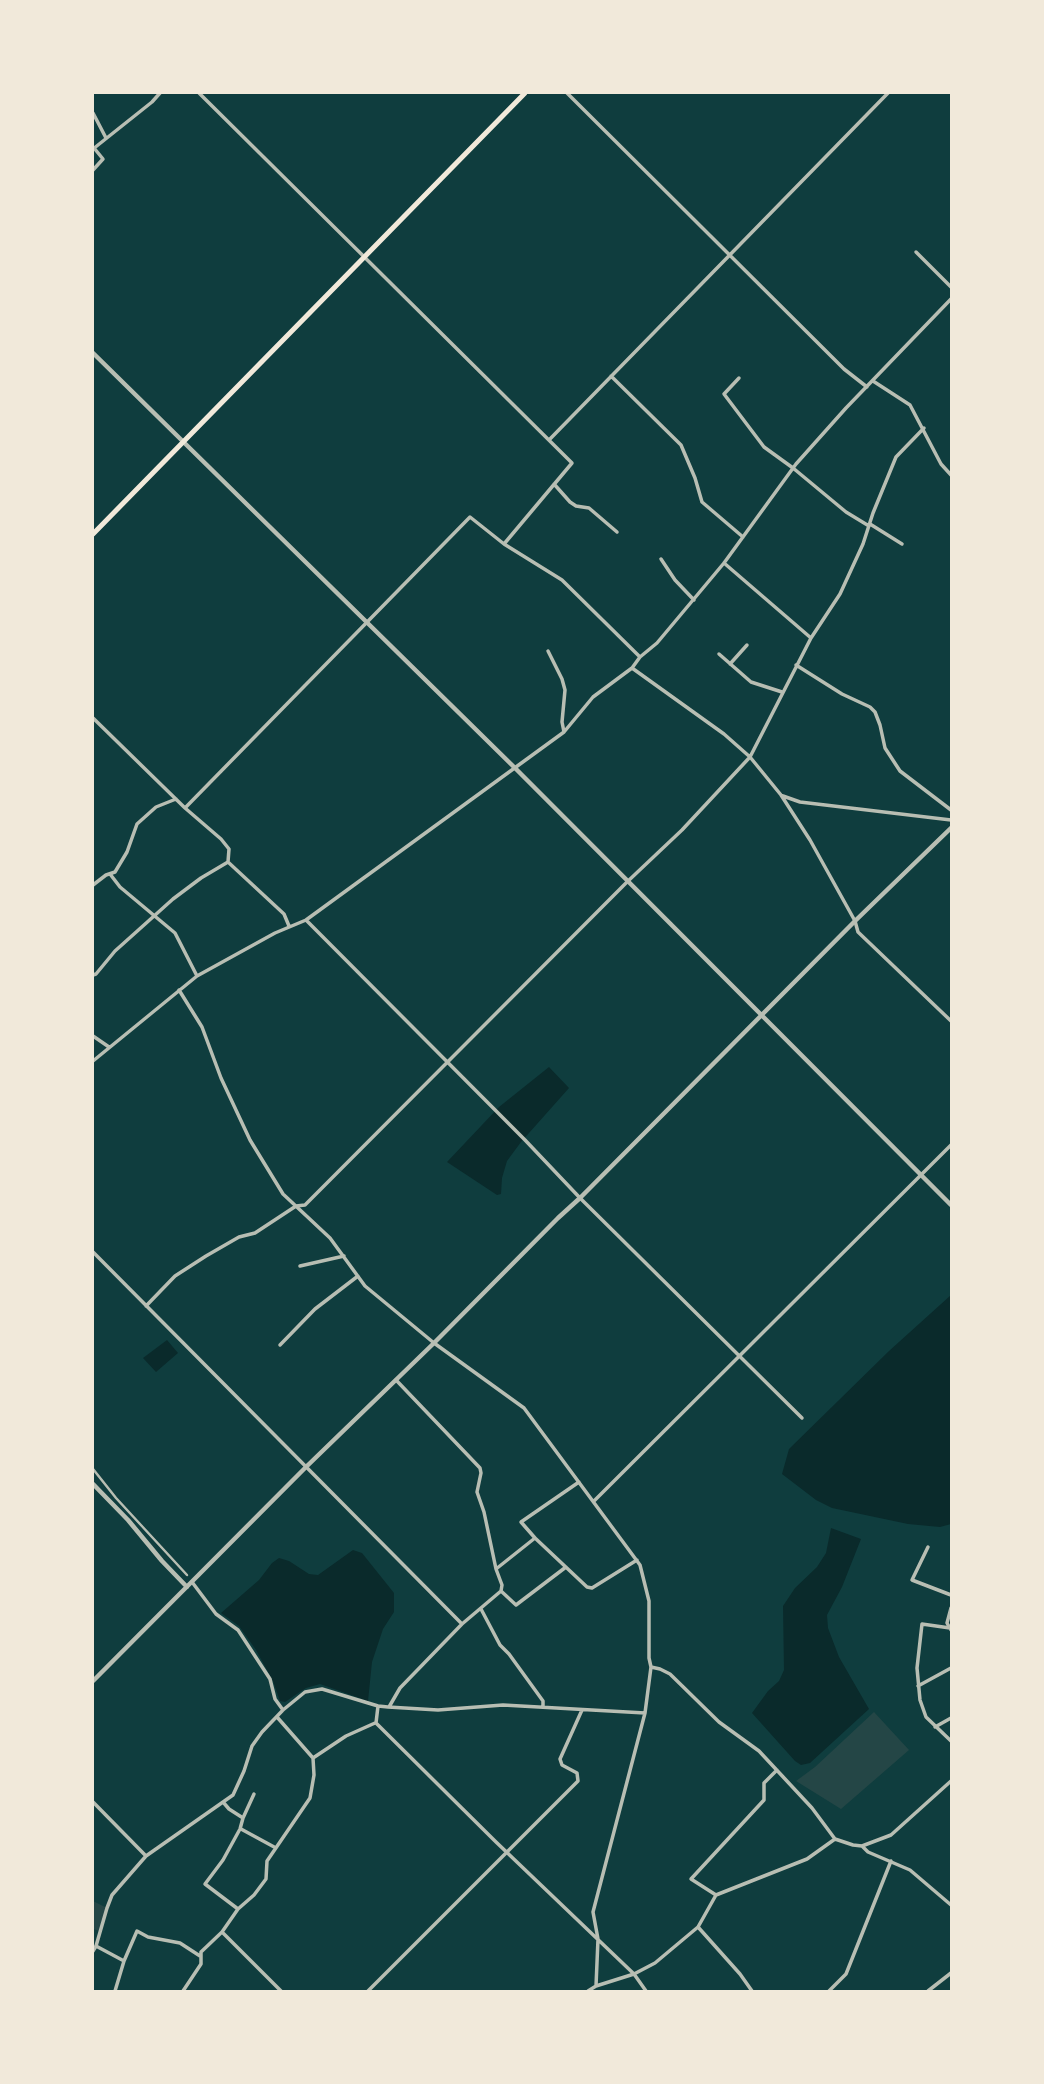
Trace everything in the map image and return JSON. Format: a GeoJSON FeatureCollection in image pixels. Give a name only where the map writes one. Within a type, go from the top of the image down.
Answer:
{"type":"FeatureCollection","features":[{"type":"Feature","properties":{"kind":"main road"},"geometry":{"type":"LineString","coordinates":[[93,534],[525,93]]}},
{"type":"Feature","properties":{"kind":"street"},"geometry":{"type":"LineString","coordinates":[[93,170],[103,159],[94,148],[160,93]]}},
{"type":"Feature","properties":{"kind":"street"},"geometry":{"type":"LineString","coordinates":[[200,93],[572,463],[504,544]]}},
{"type":"Feature","properties":{"kind":"street"},"geometry":{"type":"LineString","coordinates":[[567,93],[844,369],[867,387]]}},
{"type":"Feature","properties":{"kind":"street"},"geometry":{"type":"LineString","coordinates":[[549,440],[888,93]]}},
{"type":"Feature","properties":{"kind":"street"},"geometry":{"type":"LineString","coordinates":[[93,113],[106,138]]}},
{"type":"Feature","properties":{"kind":"street"},"geometry":{"type":"LineString","coordinates":[[916,252],[951,287]]}},
{"type":"Feature","properties":{"kind":"street"},"geometry":{"type":"LineString","coordinates":[[93,1061],[197,976],[289,926],[306,920],[565,732],[593,697],[632,668],[640,657],[657,643],[724,564],[793,468],[951,299]]}},
{"type":"Feature","properties":{"kind":"street"},"geometry":{"type":"LineString","coordinates":[[93,353],[515,768],[951,1205]]}},
{"type":"Feature","properties":{"kind":"street"},"geometry":{"type":"LineString","coordinates":[[611,376],[681,445],[702,502],[743,537]]}},
{"type":"Feature","properties":{"kind":"street"},"geometry":{"type":"LineString","coordinates":[[740,378],[724,394],[764,447],[846,512],[902,544]]}},
{"type":"Feature","properties":{"kind":"street"},"geometry":{"type":"LineString","coordinates":[[873,382],[910,405],[941,464],[951,474]]}},
{"type":"Feature","properties":{"kind":"street"},"geometry":{"type":"LineString","coordinates":[[146,1306],[175,1276],[195,1263],[239,1237],[255,1233],[296,1206],[305,1205],[627,882],[682,831],[750,757],[796,665],[840,594],[897,457],[924,428]]}},
{"type":"Feature","properties":{"kind":"street"},"geometry":{"type":"LineString","coordinates":[[554,484],[570,502],[589,508],[617,532]]}},
{"type":"Feature","properties":{"kind":"street"},"geometry":{"type":"LineString","coordinates":[[185,807],[470,517],[504,544],[562,580],[640,657]]}},
{"type":"Feature","properties":{"kind":"street"},"geometry":{"type":"LineString","coordinates":[[661,559],[675,580],[694,600]]}},
{"type":"Feature","properties":{"kind":"street"},"geometry":{"type":"LineString","coordinates":[[724,564],[811,638]]}},
{"type":"Feature","properties":{"kind":"street"},"geometry":{"type":"LineString","coordinates":[[730,664],[747,645]]}},
{"type":"Feature","properties":{"kind":"street"},"geometry":{"type":"LineString","coordinates":[[548,651],[565,691],[562,722],[565,732]]}},
{"type":"Feature","properties":{"kind":"street"},"geometry":{"type":"LineString","coordinates":[[719,654],[751,681],[782,692]]}},
{"type":"Feature","properties":{"kind":"street"},"geometry":{"type":"LineString","coordinates":[[796,665],[842,694],[870,707],[875,712],[886,748],[900,771],[951,810]]}},
{"type":"Feature","properties":{"kind":"street"},"geometry":{"type":"LineString","coordinates":[[632,668],[724,734],[750,757],[781,795],[810,840],[859,932],[951,1021]]}},
{"type":"Feature","properties":{"kind":"street"},"geometry":{"type":"LineString","coordinates":[[93,718],[221,839],[229,849],[228,862]]}},
{"type":"Feature","properties":{"kind":"street"},"geometry":{"type":"LineString","coordinates":[[781,795],[800,802],[951,820]]}},
{"type":"Feature","properties":{"kind":"street"},"geometry":{"type":"LineString","coordinates":[[93,886],[115,872],[127,852],[137,824],[156,807],[176,799]]}},
{"type":"Feature","properties":{"kind":"street"},"geometry":{"type":"LineString","coordinates":[[93,1681],[951,828]]}},
{"type":"Feature","properties":{"kind":"street"},"geometry":{"type":"LineString","coordinates":[[93,975],[115,951],[154,917],[201,878],[228,862]]}},
{"type":"Feature","properties":{"kind":"street"},"geometry":{"type":"LineString","coordinates":[[228,862],[284,914],[289,926]]}},
{"type":"Feature","properties":{"kind":"street"},"geometry":{"type":"LineString","coordinates":[[110,874],[120,887],[175,933],[197,976]]}},
{"type":"Feature","properties":{"kind":"street"},"geometry":{"type":"LineString","coordinates":[[306,920],[802,1418]]}},
{"type":"Feature","properties":{"kind":"street"},"geometry":{"type":"LineString","coordinates":[[179,990],[202,1027],[221,1078],[250,1140],[276,1185],[330,1238],[365,1286],[434,1343],[524,1408],[637,1560],[643,1572],[649,1601],[649,1658],[652,1667],[645,1713],[593,1912],[598,1938],[596,1986]]}},
{"type":"Feature","properties":{"kind":"street"},"geometry":{"type":"LineString","coordinates":[[93,1036],[109,1047]]}},
{"type":"Feature","properties":{"kind":"street"},"geometry":{"type":"LineString","coordinates":[[594,1501],[951,1145]]}},
{"type":"Feature","properties":{"kind":"street"},"geometry":{"type":"LineString","coordinates":[[93,1252],[462,1624]]}},
{"type":"Feature","properties":{"kind":"street"},"geometry":{"type":"LineString","coordinates":[[300,1266],[344,1256]]}},
{"type":"Feature","properties":{"kind":"street"},"geometry":{"type":"LineString","coordinates":[[280,1345],[314,1309],[358,1276]]}},
{"type":"Feature","properties":{"kind":"street"},"geometry":{"type":"LineString","coordinates":[[388,1707],[400,1688],[462,1624],[501,1591],[502,1585],[477,1492],[480,1468],[396,1380]]}},
{"type":"Feature","properties":{"kind":"street"},"geometry":{"type":"LineString","coordinates":[[93,1469],[187,1575]]}},
{"type":"Feature","properties":{"kind":"street"},"geometry":{"type":"LineString","coordinates":[[579,1482],[521,1522],[587,1587],[597,1587],[637,1560]]}},
{"type":"Feature","properties":{"kind":"street"},"geometry":{"type":"LineString","coordinates":[[93,1484],[187,1587]]}},
{"type":"Feature","properties":{"kind":"street"},"geometry":{"type":"LineString","coordinates":[[496,1569],[535,1538]]}},
{"type":"Feature","properties":{"kind":"street"},"geometry":{"type":"LineString","coordinates":[[928,1547],[912,1580],[951,1595]]}},
{"type":"Feature","properties":{"kind":"street"},"geometry":{"type":"LineString","coordinates":[[501,1591],[516,1605],[566,1567]]}},
{"type":"Feature","properties":{"kind":"street"},"geometry":{"type":"LineString","coordinates":[[192,1582],[216,1614],[238,1630],[270,1679],[275,1699],[283,1710]]}},
{"type":"Feature","properties":{"kind":"street"},"geometry":{"type":"LineString","coordinates":[[951,1608],[947,1623],[951,1629]]}},
{"type":"Feature","properties":{"kind":"street"},"geometry":{"type":"LineString","coordinates":[[481,1609],[500,1645],[543,1701],[543,1706]]}},
{"type":"Feature","properties":{"kind":"street"},"geometry":{"type":"LineString","coordinates":[[951,1629],[922,1624],[917,1668],[920,1700],[926,1717],[951,1741]]}},
{"type":"Feature","properties":{"kind":"street"},"geometry":{"type":"LineString","coordinates":[[652,1667],[670,1674],[719,1723],[759,1751],[812,1808],[835,1839],[862,1846],[891,1835],[951,1782]]}},
{"type":"Feature","properties":{"kind":"street"},"geometry":{"type":"LineString","coordinates":[[918,1686],[951,1668]]}},
{"type":"Feature","properties":{"kind":"street"},"geometry":{"type":"LineString","coordinates":[[93,1951],[112,1895],[146,1856],[233,1795],[252,1746],[283,1710],[305,1692],[322,1689],[388,1707],[438,1710],[503,1705],[645,1713]]}},
{"type":"Feature","properties":{"kind":"street"},"geometry":{"type":"LineString","coordinates":[[377,1706],[376,1723],[598,1938],[634,1974],[646,1991]]}},
{"type":"Feature","properties":{"kind":"street"},"geometry":{"type":"LineString","coordinates":[[368,1991],[578,1780],[577,1773],[562,1765],[560,1759],[582,1710]]}},
{"type":"Feature","properties":{"kind":"street"},"geometry":{"type":"LineString","coordinates":[[183,1991],[201,1964],[201,1952],[222,1932],[238,1909],[254,1895],[266,1879],[267,1861],[310,1798],[314,1774],[313,1758],[277,1717]]}},
{"type":"Feature","properties":{"kind":"street"},"geometry":{"type":"LineString","coordinates":[[935,1727],[951,1718]]}},
{"type":"Feature","properties":{"kind":"street"},"geometry":{"type":"LineString","coordinates":[[313,1758],[346,1736],[376,1723]]}},
{"type":"Feature","properties":{"kind":"street"},"geometry":{"type":"LineString","coordinates":[[716,1895],[691,1879],[764,1800],[764,1783],[777,1770]]}},
{"type":"Feature","properties":{"kind":"street"},"geometry":{"type":"LineString","coordinates":[[238,1909],[205,1884],[223,1860],[240,1829],[254,1794]]}},
{"type":"Feature","properties":{"kind":"street"},"geometry":{"type":"LineString","coordinates":[[93,1802],[146,1856]]}},
{"type":"Feature","properties":{"kind":"street"},"geometry":{"type":"LineString","coordinates":[[223,1802],[243,1818]]}},
{"type":"Feature","properties":{"kind":"street"},"geometry":{"type":"LineString","coordinates":[[240,1829],[276,1848]]}},
{"type":"Feature","properties":{"kind":"street"},"geometry":{"type":"LineString","coordinates":[[588,1991],[655,1963],[698,1927],[716,1895],[807,1859],[835,1839]]}},
{"type":"Feature","properties":{"kind":"street"},"geometry":{"type":"LineString","coordinates":[[862,1846],[868,1852],[910,1870],[951,1905]]}},
{"type":"Feature","properties":{"kind":"street"},"geometry":{"type":"LineString","coordinates":[[829,1991],[846,1974],[891,1861]]}},
{"type":"Feature","properties":{"kind":"street"},"geometry":{"type":"LineString","coordinates":[[698,1927],[740,1974],[751,1991]]}},
{"type":"Feature","properties":{"kind":"street"},"geometry":{"type":"LineString","coordinates":[[115,1991],[137,1931],[148,1937],[180,1944],[200,1956]]}},
{"type":"Feature","properties":{"kind":"street"},"geometry":{"type":"LineString","coordinates":[[222,1932],[281,1991]]}},
{"type":"Feature","properties":{"kind":"street"},"geometry":{"type":"LineString","coordinates":[[96,1946],[124,1961]]}},
{"type":"Feature","properties":{"kind":"street"},"geometry":{"type":"LineString","coordinates":[[928,1991],[951,1973]]}},
{"type":"Feature","properties":{"kind":"shaded area"},"geometry":{"type":"Polygon","coordinates":[[[549,1067],[569,1088],[507,1161],[501,1194],[497,1195],[447,1162],[499,1107],[549,1067]]]}},
{"type":"Feature","properties":{"kind":"shaded area"},"geometry":{"type":"Polygon","coordinates":[[[951,1295],[951,1524],[940,1527],[908,1524],[832,1508],[816,1500],[782,1474],[789,1449],[889,1351],[951,1295]]]}},
{"type":"Feature","properties":{"kind":"shaded area"},"geometry":{"type":"Polygon","coordinates":[[[167,1340],[178,1353],[156,1372],[143,1358],[167,1340]]]}},
{"type":"Feature","properties":{"kind":"shaded area"},"geometry":{"type":"Polygon","coordinates":[[[831,1528],[861,1539],[842,1587],[827,1615],[828,1628],[839,1657],[869,1709],[810,1763],[801,1765],[752,1713],[779,1681],[784,1670],[783,1606],[826,1553],[831,1528]]]}},
{"type":"Feature","properties":{"kind":"shaded area"},"geometry":{"type":"Polygon","coordinates":[[[353,1550],[362,1553],[394,1593],[394,1612],[383,1629],[372,1662],[368,1701],[320,1684],[306,1688],[285,1702],[280,1701],[273,1681],[256,1650],[239,1626],[221,1613],[259,1580],[279,1558],[309,1574],[318,1575],[353,1550]]]}},
{"type":"Feature","properties":{"kind":"shaded area"},"geometry":{"type":"Polygon","coordinates":[[[874,1712],[909,1750],[841,1809],[796,1781],[815,1767],[874,1712]]]}},
{"type":"Feature","properties":{"kind":"shaded area"},"geometry":{"type":"Polygon","coordinates":[[[93,1901],[107,1908],[100,1931],[93,1929],[93,1901]]]}}]}
